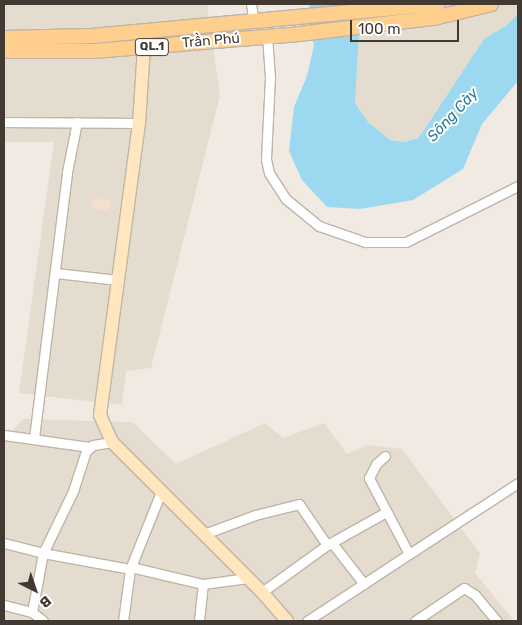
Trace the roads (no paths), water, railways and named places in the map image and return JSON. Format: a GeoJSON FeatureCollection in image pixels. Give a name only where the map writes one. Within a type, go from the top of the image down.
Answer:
{"type":"FeatureCollection","features":[{"type":"Feature","properties":{"kind":"main road","name":"QL.1"},"geometry":{"type":"LineString","coordinates":[[398,6],[438,4]]}},
{"type":"Feature","properties":{"kind":"main road","name":"QL.1"},"geometry":{"type":"LineString","coordinates":[[401,22],[467,12],[491,4]]}},
{"type":"Feature","properties":{"kind":"main road","name":"Trần Phú"},"geometry":{"type":"LineString","coordinates":[[4,38],[63,38],[383,10],[398,6]]}},
{"type":"Feature","properties":{"kind":"main road","name":"Trần Phú"},"geometry":{"type":"LineString","coordinates":[[4,51],[144,47],[299,34],[401,22]]}},
{"type":"Feature","properties":{"kind":"street"},"geometry":{"type":"LineString","coordinates":[[251,4],[254,22]]}},
{"type":"Feature","properties":{"kind":"street"},"geometry":{"type":"LineString","coordinates":[[398,6],[401,22]]}},
{"type":"Feature","properties":{"kind":"street"},"geometry":{"type":"LineString","coordinates":[[145,31],[139,123],[100,415],[112,442],[262,592],[287,621]]}},
{"type":"Feature","properties":{"kind":"street"},"geometry":{"type":"LineString","coordinates":[[267,36],[270,77],[266,159],[269,173],[286,199],[319,226],[366,242],[406,242],[518,186]]}},
{"type":"Feature","properties":{"kind":"street"},"geometry":{"type":"LineString","coordinates":[[4,122],[139,123]]}},
{"type":"Feature","properties":{"kind":"street"},"geometry":{"type":"LineString","coordinates":[[34,438],[68,167],[77,122]]}},
{"type":"Feature","properties":{"kind":"street"},"geometry":{"type":"LineString","coordinates":[[56,273],[118,280]]}},
{"type":"Feature","properties":{"kind":"street"},"geometry":{"type":"LineString","coordinates":[[4,435],[89,447],[112,442]]}},
{"type":"Feature","properties":{"kind":"street"},"geometry":{"type":"LineString","coordinates":[[32,612],[43,553],[68,503],[89,447]]}},
{"type":"Feature","properties":{"kind":"street"},"geometry":{"type":"LineString","coordinates":[[385,456],[376,464],[370,478],[409,554]]}},
{"type":"Feature","properties":{"kind":"street"},"geometry":{"type":"LineString","coordinates":[[307,621],[518,483]]}},
{"type":"Feature","properties":{"kind":"street"},"geometry":{"type":"LineString","coordinates":[[123,621],[131,568],[161,492]]}},
{"type":"Feature","properties":{"kind":"street"},"geometry":{"type":"LineString","coordinates":[[204,534],[255,515],[299,504],[329,544],[364,584]]}},
{"type":"Feature","properties":{"kind":"street"},"geometry":{"type":"LineString","coordinates":[[262,592],[329,544],[386,512]]}},
{"type":"Feature","properties":{"kind":"street"},"geometry":{"type":"LineString","coordinates":[[4,543],[43,553],[131,568],[203,584],[248,578]]}},
{"type":"Feature","properties":{"kind":"street"},"geometry":{"type":"LineString","coordinates":[[199,621],[203,584]]}},
{"type":"Feature","properties":{"kind":"street"},"geometry":{"type":"LineString","coordinates":[[415,621],[464,588],[475,595],[497,621]]}},
{"type":"Feature","properties":{"kind":"street"},"geometry":{"type":"LineString","coordinates":[[4,605],[32,612],[43,621]]}},
{"type":"Feature","properties":{"kind":"water","name":"Sông Cày"},"geometry":{"type":"Polygon","coordinates":[[[309,4],[369,4],[359,34],[355,103],[368,122],[390,140],[404,142],[418,138],[484,39],[507,25],[518,13],[518,81],[482,124],[463,169],[413,200],[360,209],[327,207],[302,180],[289,151],[294,107],[307,76],[314,45],[310,34],[309,4]]]}}]}
